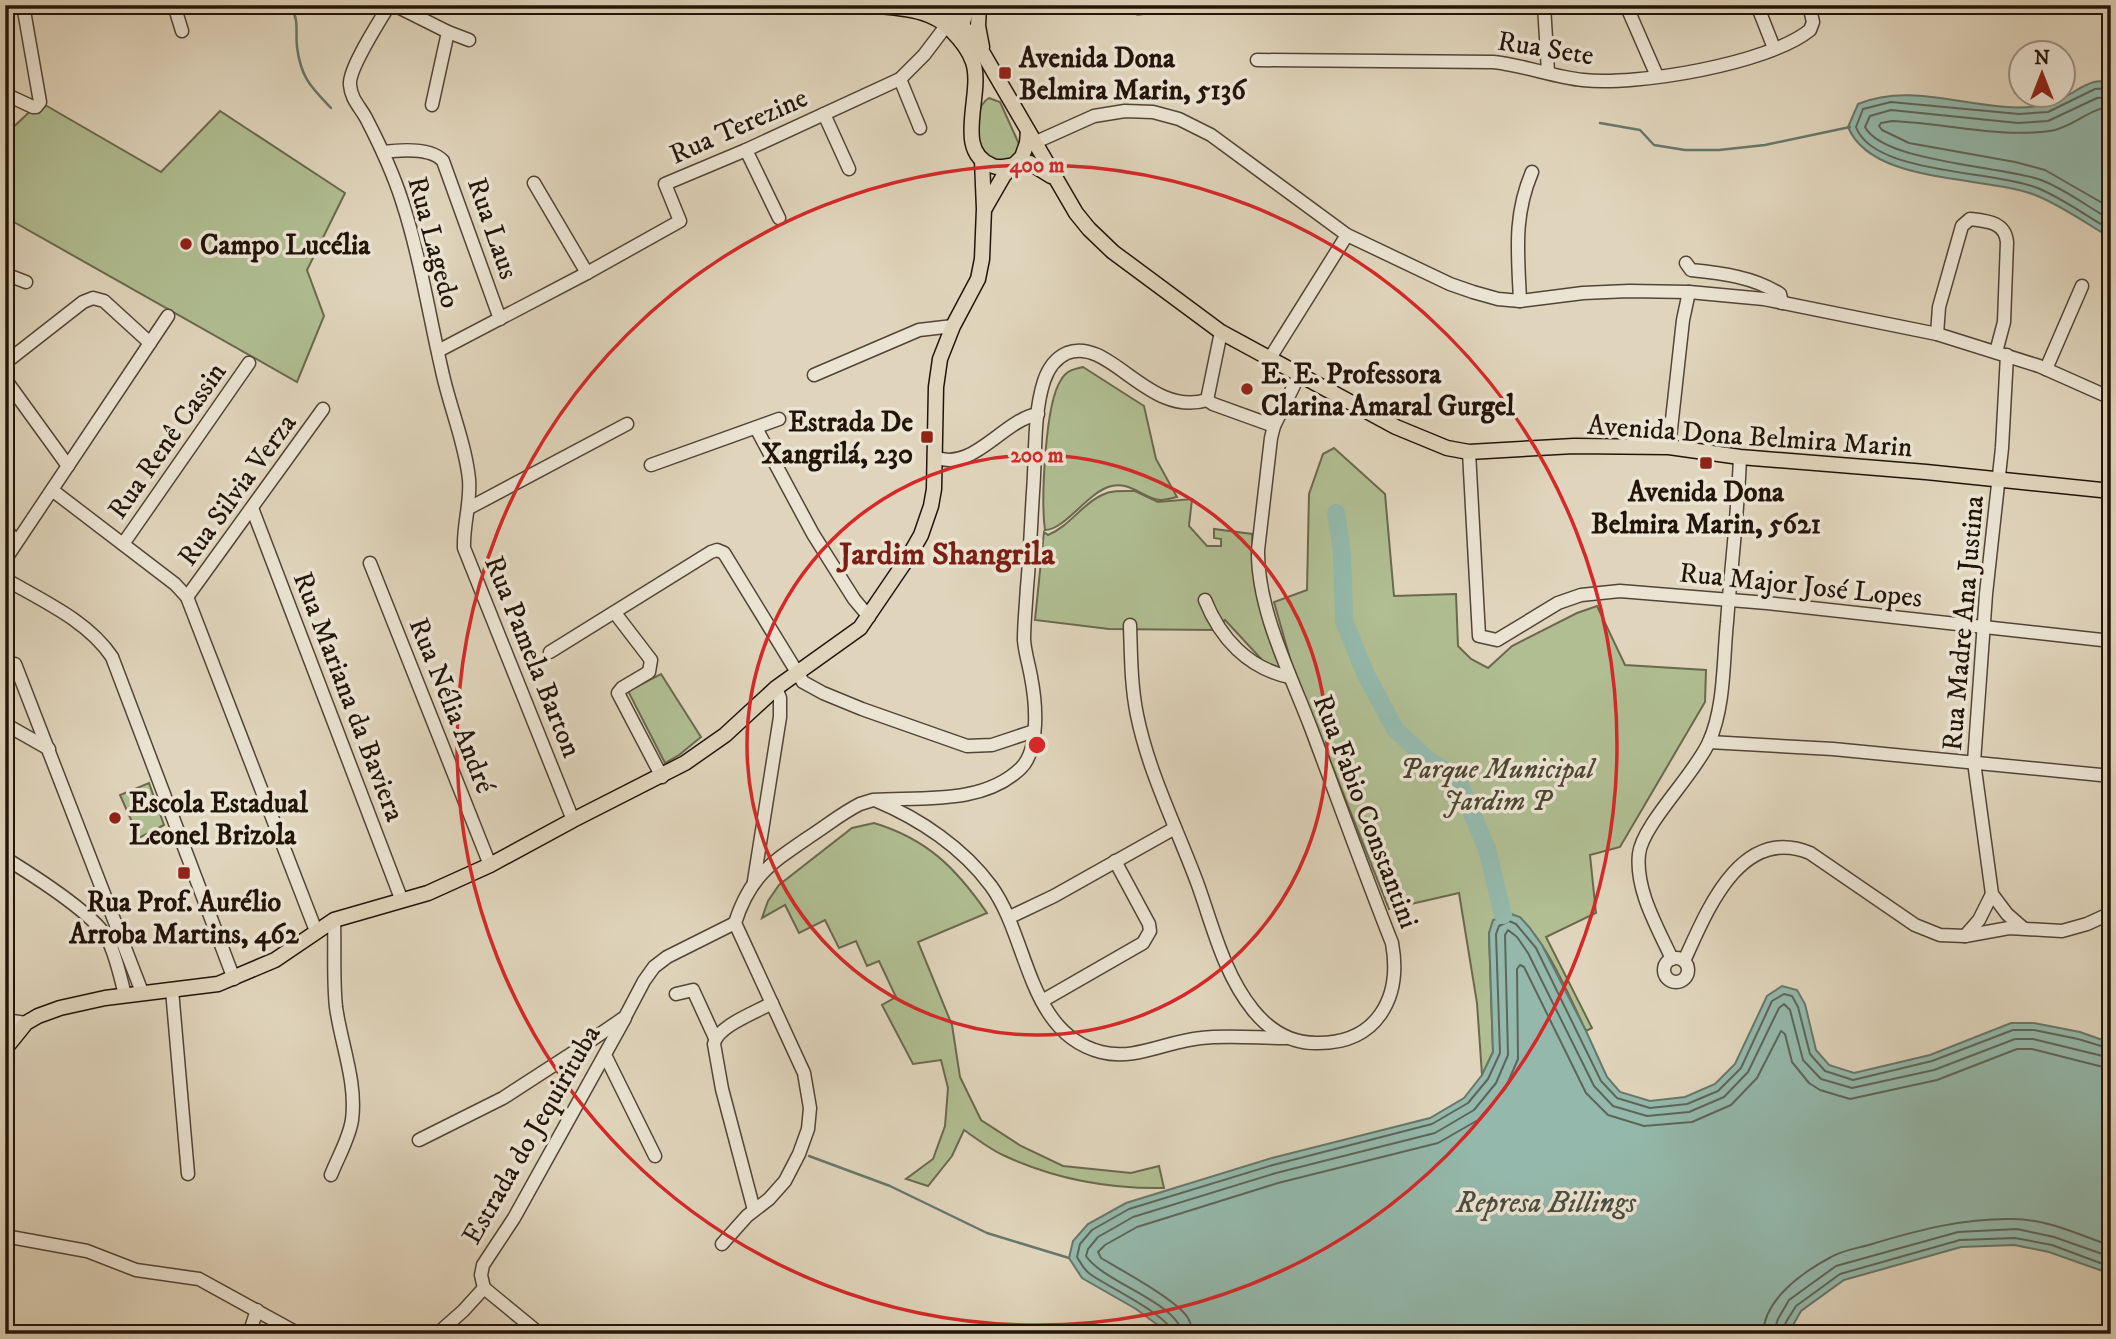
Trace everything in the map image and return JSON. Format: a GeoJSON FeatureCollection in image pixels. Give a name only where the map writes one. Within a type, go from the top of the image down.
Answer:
{"type":"FeatureCollection","features":[{"type":"Feature","properties":{"kind":"main road","name":"Avenida Dona Belmira Marin"},"geometry":{"type":"LineString","coordinates":[[872,5],[922,13],[938,19],[954,28],[984,55],[1055,180],[1089,229],[1113,251],[1221,331],[1396,427],[1447,448],[1469,452],[1574,446],[1669,447],[1740,457],[2111,491]]}},
{"type":"Feature","properties":{"kind":"main road","name":"Avenida Dona Belmira Marin"},"geometry":{"type":"LineString","coordinates":[[940,5],[974,63],[976,97],[971,143],[975,152],[982,160],[998,167],[1034,164],[1055,180]]}},
{"type":"Feature","properties":{"kind":"main road"},"geometry":{"type":"LineString","coordinates":[[954,28],[968,5]]}},
{"type":"Feature","properties":{"kind":"main road"},"geometry":{"type":"LineString","coordinates":[[979,5],[978,26],[984,55]]}},
{"type":"Feature","properties":{"kind":"main road"},"geometry":{"type":"LineString","coordinates":[[976,97],[991,89],[1007,94]]}},
{"type":"Feature","properties":{"kind":"main road"},"geometry":{"type":"LineString","coordinates":[[984,209],[1013,164],[1020,160],[1032,136]]}},
{"type":"Feature","properties":{"kind":"main road"},"geometry":{"type":"LineString","coordinates":[[5,1049],[26,1023],[60,1008],[142,992],[218,984],[234,979],[275,960],[334,920],[449,886],[705,751],[776,688],[846,639],[869,617],[921,534],[934,489],[936,387],[940,359],[953,326],[978,279],[982,259],[982,160]]}},
{"type":"Feature","properties":{"kind":"street"},"geometry":{"type":"LineString","coordinates":[[6,95],[36,107],[40,97],[23,5]]}},
{"type":"Feature","properties":{"kind":"street"},"geometry":{"type":"LineString","coordinates":[[174,5],[182,31]]}},
{"type":"Feature","properties":{"kind":"street"},"geometry":{"type":"LineString","coordinates":[[392,5],[448,33],[469,40]]}},
{"type":"Feature","properties":{"kind":"street","name":"Rua Lagedo"},"geometry":{"type":"LineString","coordinates":[[392,5],[358,60],[349,82],[353,98],[383,152],[402,200],[466,457],[469,508]]}},
{"type":"Feature","properties":{"kind":"street"},"geometry":{"type":"LineString","coordinates":[[1125,5],[1138,8],[1170,5]]}},
{"type":"Feature","properties":{"kind":"street"},"geometry":{"type":"LineString","coordinates":[[1544,5],[1548,72]]}},
{"type":"Feature","properties":{"kind":"street"},"geometry":{"type":"LineString","coordinates":[[1626,5],[1657,76]]}},
{"type":"Feature","properties":{"kind":"street"},"geometry":{"type":"LineString","coordinates":[[1757,5],[1774,48]]}},
{"type":"Feature","properties":{"kind":"street","name":"Rua Sete"},"geometry":{"type":"LineString","coordinates":[[1257,60],[1493,62],[1580,80],[1657,76],[1712,68],[1774,48],[1804,34],[1810,30],[1813,22],[1809,5]]}},
{"type":"Feature","properties":{"kind":"street","name":"Rua Terezine"},"geometry":{"type":"LineString","coordinates":[[438,351],[587,273],[680,220],[665,184],[900,79],[954,28]]}},
{"type":"Feature","properties":{"kind":"street"},"geometry":{"type":"LineString","coordinates":[[432,105],[448,33]]}},
{"type":"Feature","properties":{"kind":"street"},"geometry":{"type":"LineString","coordinates":[[900,79],[920,128]]}},
{"type":"Feature","properties":{"kind":"street"},"geometry":{"type":"LineString","coordinates":[[1032,136],[1094,116],[1153,112],[1179,119],[1211,135],[1347,234],[1450,284],[1499,299],[1520,300],[1583,293],[1689,292],[1782,303],[1937,334],[2046,369],[2111,398]]}},
{"type":"Feature","properties":{"kind":"street"},"geometry":{"type":"LineString","coordinates":[[824,114],[849,169]]}},
{"type":"Feature","properties":{"kind":"street"},"geometry":{"type":"LineString","coordinates":[[746,150],[779,218]]}},
{"type":"Feature","properties":{"kind":"street","name":"Rua Laus"},"geometry":{"type":"LineString","coordinates":[[383,152],[407,151],[436,155],[443,161],[500,320]]}},
{"type":"Feature","properties":{"kind":"street"},"geometry":{"type":"LineString","coordinates":[[1520,300],[1517,223],[1522,198],[1532,172]]}},
{"type":"Feature","properties":{"kind":"street"},"geometry":{"type":"LineString","coordinates":[[534,183],[587,273]]}},
{"type":"Feature","properties":{"kind":"street","name":"Rua Madre Ana Justina"},"geometry":{"type":"LineString","coordinates":[[1937,334],[1939,307],[1962,226],[1970,219],[1996,224],[2004,231],[2007,242],[2002,354],[2003,438],[1974,762],[1992,894]]}},
{"type":"Feature","properties":{"kind":"street"},"geometry":{"type":"LineString","coordinates":[[1270,358],[1347,234]]}},
{"type":"Feature","properties":{"kind":"street"},"geometry":{"type":"LineString","coordinates":[[1686,263],[1691,270],[1728,275],[1777,291],[1782,303]]}},
{"type":"Feature","properties":{"kind":"street"},"geometry":{"type":"LineString","coordinates":[[5,274],[26,282]]}},
{"type":"Feature","properties":{"kind":"street"},"geometry":{"type":"LineString","coordinates":[[2046,369],[2082,286]]}},
{"type":"Feature","properties":{"kind":"street"},"geometry":{"type":"LineString","coordinates":[[1669,447],[1683,320],[1689,292]]}},
{"type":"Feature","properties":{"kind":"street"},"geometry":{"type":"LineString","coordinates":[[5,363],[89,298],[104,301],[150,343]]}},
{"type":"Feature","properties":{"kind":"street"},"geometry":{"type":"LineString","coordinates":[[5,560],[168,316]]}},
{"type":"Feature","properties":{"kind":"street"},"geometry":{"type":"LineString","coordinates":[[814,375],[919,330],[953,326]]}},
{"type":"Feature","properties":{"kind":"street"},"geometry":{"type":"LineString","coordinates":[[1207,400],[1221,331]]}},
{"type":"Feature","properties":{"kind":"street"},"geometry":{"type":"LineString","coordinates":[[754,882],[783,854],[851,808],[873,800],[971,794],[1001,783],[1028,761],[1033,748],[1034,693],[1024,630],[1038,414],[1043,383],[1048,372],[1064,354],[1078,351],[1097,355],[1170,400],[1186,404],[1207,400]]}},
{"type":"Feature","properties":{"kind":"street","name":"Rua Renê Cassin"},"geometry":{"type":"LineString","coordinates":[[123,544],[249,363]]}},
{"type":"Feature","properties":{"kind":"street","name":"Rua Fabio Constantini"},"geometry":{"type":"LineString","coordinates":[[873,800],[929,829],[971,861],[1010,917],[1027,968],[1052,1019],[1075,1040],[1086,1046],[1110,1054],[1142,1052],[1199,1038],[1286,1038],[1322,1043],[1352,1039],[1363,1033],[1378,1016],[1393,987],[1395,956],[1289,677],[1261,585],[1258,559],[1266,470],[1274,426],[1300,373]]}},
{"type":"Feature","properties":{"kind":"street"},"geometry":{"type":"LineString","coordinates":[[5,379],[68,466]]}},
{"type":"Feature","properties":{"kind":"street"},"geometry":{"type":"LineString","coordinates":[[1207,400],[1274,426]]}},
{"type":"Feature","properties":{"kind":"street","name":"Rua Silvia Verza"},"geometry":{"type":"LineString","coordinates":[[187,597],[323,409]]}},
{"type":"Feature","properties":{"kind":"street"},"geometry":{"type":"LineString","coordinates":[[935,457],[950,461],[964,458],[1013,425],[1038,414]]}},
{"type":"Feature","properties":{"kind":"street"},"geometry":{"type":"LineString","coordinates":[[651,466],[779,419]]}},
{"type":"Feature","properties":{"kind":"street"},"geometry":{"type":"LineString","coordinates":[[469,508],[627,424]]}},
{"type":"Feature","properties":{"kind":"street"},"geometry":{"type":"LineString","coordinates":[[756,428],[813,534],[869,617]]}},
{"type":"Feature","properties":{"kind":"street","name":"Rua Major José Lopes"},"geometry":{"type":"LineString","coordinates":[[1469,452],[1479,636],[1497,640],[1559,603],[1581,595],[1620,591],[1729,599],[2111,641]]}},
{"type":"Feature","properties":{"kind":"street"},"geometry":{"type":"LineString","coordinates":[[1740,457],[1738,515],[1720,695],[1709,742],[1642,841],[1639,853],[1644,895],[1678,960],[1728,877],[1755,855],[1779,848],[1795,848],[1810,853],[1926,930],[1950,937],[2009,928],[2062,931],[2111,913]]}},
{"type":"Feature","properties":{"kind":"street"},"geometry":{"type":"LineString","coordinates":[[52,490],[187,597],[316,931]]}},
{"type":"Feature","properties":{"kind":"street","name":"Rua Mariana da Baviera"},"geometry":{"type":"LineString","coordinates":[[252,508],[402,901]]}},
{"type":"Feature","properties":{"kind":"street","name":"Rua Pamela Barton"},"geometry":{"type":"LineString","coordinates":[[469,508],[464,548],[573,820]]}},
{"type":"Feature","properties":{"kind":"street"},"geometry":{"type":"LineString","coordinates":[[5,528],[16,542]]}},
{"type":"Feature","properties":{"kind":"street"},"geometry":{"type":"LineString","coordinates":[[550,652],[717,550],[724,553],[803,682],[823,693],[967,746],[992,745],[1034,731]]}},
{"type":"Feature","properties":{"kind":"street","name":"Rua Nélia André"},"geometry":{"type":"LineString","coordinates":[[370,563],[490,865]]}},
{"type":"Feature","properties":{"kind":"street"},"geometry":{"type":"LineString","coordinates":[[5,579],[80,624],[95,635],[112,657],[234,979]]}},
{"type":"Feature","properties":{"kind":"street"},"geometry":{"type":"LineString","coordinates":[[1205,600],[1214,623],[1245,657],[1261,668],[1289,677]]}},
{"type":"Feature","properties":{"kind":"street"},"geometry":{"type":"LineString","coordinates":[[614,613],[652,660],[649,672],[622,688],[618,695],[662,776]]}},
{"type":"Feature","properties":{"kind":"street"},"geometry":{"type":"LineString","coordinates":[[1129,625],[1137,715],[1156,779],[1220,949],[1239,989],[1254,1012],[1286,1038]]}},
{"type":"Feature","properties":{"kind":"street"},"geometry":{"type":"LineString","coordinates":[[15,664],[142,992]]}},
{"type":"Feature","properties":{"kind":"street"},"geometry":{"type":"LineString","coordinates":[[722,1244],[750,1213],[769,1199],[785,1181],[799,1154],[810,1120],[810,1099],[804,1073],[735,923],[754,882],[780,717],[780,698],[776,688]]}},
{"type":"Feature","properties":{"kind":"street"},"geometry":{"type":"LineString","coordinates":[[5,724],[49,749]]}},
{"type":"Feature","properties":{"kind":"street"},"geometry":{"type":"LineString","coordinates":[[1709,742],[1820,748],[2111,776]]}},
{"type":"Feature","properties":{"kind":"street"},"geometry":{"type":"LineString","coordinates":[[1010,917],[1054,896],[1175,828]]}},
{"type":"Feature","properties":{"kind":"street"},"geometry":{"type":"LineString","coordinates":[[5,858],[35,877],[102,930],[114,955],[125,995]]}},
{"type":"Feature","properties":{"kind":"street"},"geometry":{"type":"LineString","coordinates":[[1042,1001],[1149,937],[1149,925],[1115,861]]}},
{"type":"Feature","properties":{"kind":"street"},"geometry":{"type":"LineString","coordinates":[[1965,936],[1979,920],[1992,894],[2007,914],[2023,928]]}},
{"type":"Feature","properties":{"kind":"street"},"geometry":{"type":"LineString","coordinates":[[102,930],[112,918]]}},
{"type":"Feature","properties":{"kind":"street"},"geometry":{"type":"LineString","coordinates":[[331,1175],[352,1119],[350,1077],[336,1004],[334,920]]}},
{"type":"Feature","properties":{"kind":"street","name":"Estrada do Jequirituba"},"geometry":{"type":"LineString","coordinates":[[540,1334],[484,1288],[481,1275],[488,1255],[514,1218],[654,967],[667,957],[735,923]]}},
{"type":"Feature","properties":{"kind":"street"},"geometry":{"type":"LineString","coordinates":[[172,990],[188,1174]]}},
{"type":"Feature","properties":{"kind":"street"},"geometry":{"type":"LineString","coordinates":[[676,994],[693,990],[715,1038],[717,1065],[750,1213]]}},
{"type":"Feature","properties":{"kind":"street"},"geometry":{"type":"LineString","coordinates":[[715,1038],[725,1028],[772,1003]]}},
{"type":"Feature","properties":{"kind":"street"},"geometry":{"type":"LineString","coordinates":[[419,1140],[503,1098],[625,1017]]}},
{"type":"Feature","properties":{"kind":"street"},"geometry":{"type":"LineString","coordinates":[[5,1020],[26,1023]]}},
{"type":"Feature","properties":{"kind":"street"},"geometry":{"type":"LineString","coordinates":[[606,1055],[655,1156]]}},
{"type":"Feature","properties":{"kind":"street"},"geometry":{"type":"LineString","coordinates":[[5,1236],[87,1251],[136,1270],[199,1279],[299,1334]]}},
{"type":"Feature","properties":{"kind":"street"},"geometry":{"type":"LineString","coordinates":[[437,1334],[484,1288]]}},
{"type":"Feature","properties":{"kind":"street"},"geometry":{"type":"LineString","coordinates":[[249,1334],[257,1310]]}},
{"type":"Feature","properties":{"kind":"green space"},"geometry":{"type":"Polygon","coordinates":[[[989,98],[1000,102],[1019,144],[1019,150],[1013,160],[997,165],[974,146],[979,113],[989,98]]]}},
{"type":"Feature","properties":{"kind":"green space","name":"Campo Lucélia"},"geometry":{"type":"Polygon","coordinates":[[[40,102],[161,172],[220,111],[345,193],[307,270],[324,316],[297,382],[5,217],[5,135],[40,102]]]}},
{"type":"Feature","properties":{"kind":"green space"},"geometry":{"type":"Polygon","coordinates":[[[1083,367],[1144,406],[1156,459],[1177,497],[1160,500],[1129,487],[1108,487],[1060,524],[1045,530],[1044,476],[1051,409],[1063,377],[1070,371],[1083,367]]]}},
{"type":"Feature","properties":{"kind":"green space","name":"Parque Municipal Jardim P"},"geometry":{"type":"Polygon","coordinates":[[[1334,448],[1385,494],[1394,596],[1456,594],[1458,646],[1471,659],[1488,668],[1512,646],[1577,613],[1597,606],[1625,665],[1706,670],[1705,702],[1620,847],[1590,855],[1596,913],[1546,937],[1592,1028],[1586,1031],[1544,948],[1522,921],[1511,914],[1489,933],[1493,1052],[1482,1075],[1477,1003],[1459,893],[1389,909],[1291,662],[1274,602],[1307,590],[1309,494],[1323,454],[1334,448]]]}},
{"type":"Feature","properties":{"kind":"green space"},"geometry":{"type":"Polygon","coordinates":[[[1135,491],[1158,502],[1192,499],[1189,526],[1207,546],[1221,546],[1221,539],[1214,538],[1214,529],[1252,534],[1253,556],[1284,666],[1278,670],[1263,661],[1225,620],[1214,630],[1109,629],[1035,620],[1044,532],[1048,535],[1056,531],[1102,495],[1135,491]]]}},
{"type":"Feature","properties":{"kind":"green space"},"geometry":{"type":"Polygon","coordinates":[[[661,674],[701,737],[665,763],[628,691],[661,674]]]}},
{"type":"Feature","properties":{"kind":"green space"},"geometry":{"type":"Polygon","coordinates":[[[149,783],[164,825],[135,840],[129,827],[132,822],[120,795],[149,783]]]}},
{"type":"Feature","properties":{"kind":"green space"},"geometry":{"type":"Polygon","coordinates":[[[874,823],[910,837],[939,857],[964,882],[987,913],[918,942],[952,1025],[960,1077],[981,1120],[1021,1146],[1063,1166],[1131,1173],[1159,1166],[1164,1188],[1123,1187],[1043,1171],[1000,1154],[964,1130],[952,1156],[928,1186],[906,1179],[933,1159],[945,1126],[948,1088],[941,1060],[913,1064],[882,1005],[896,997],[879,961],[867,966],[856,941],[839,948],[825,920],[799,933],[785,905],[762,918],[768,901],[779,885],[852,828],[874,823]]]}},
{"type":"Feature","properties":{"kind":"water"},"geometry":{"type":"Polygon","coordinates":[[[2111,81],[2111,238],[2035,195],[1904,169],[1880,159],[1861,146],[1848,127],[1858,104],[1881,97],[1928,96],[2008,108],[2078,108],[2078,89],[2096,82],[2111,81]]]}},
{"type":"Feature","properties":{"kind":"water","name":"Represa Billings"},"geometry":{"type":"Polygon","coordinates":[[[1511,914],[1520,917],[1542,945],[1607,1077],[1620,1092],[1650,1101],[1685,1097],[1715,1084],[1735,1064],[1767,996],[1782,986],[1797,990],[1805,1004],[1816,1050],[1829,1065],[1854,1073],[1930,1055],[2011,1023],[2034,1023],[2080,1032],[2111,1043],[2111,1274],[2049,1252],[2014,1245],[1961,1247],[1844,1280],[1801,1311],[1788,1334],[1170,1334],[1136,1309],[1082,1278],[1069,1258],[1073,1241],[1088,1224],[1126,1203],[1272,1158],[1430,1118],[1464,1098],[1482,1075],[1493,1052],[1489,933],[1493,920],[1511,914]]]}},
{"type":"Feature","properties":{"kind":"waterway"},"geometry":{"type":"LineString","coordinates":[[290,5],[296,21],[297,47],[304,74],[331,108]]}},
{"type":"Feature","properties":{"kind":"waterway"},"geometry":{"type":"LineString","coordinates":[[1600,123],[1640,130],[1654,145],[1685,150],[1719,150],[1765,145],[1850,127]]}},
{"type":"Feature","properties":{"kind":"waterway"},"geometry":{"type":"LineString","coordinates":[[1336,513],[1342,552],[1344,615]]}},
{"type":"Feature","properties":{"kind":"waterway"},"geometry":{"type":"LineString","coordinates":[[1344,621],[1366,675],[1395,729],[1428,760],[1457,778],[1487,849],[1503,915]]}},
{"type":"Feature","properties":{"kind":"waterway"},"geometry":{"type":"LineString","coordinates":[[809,1156],[890,1186],[987,1233],[1069,1258]]}},
{"type":"Feature","properties":{"kind":"place","name":"Avenida Dona Belmira Marin, 5136"},"geometry":{"type":"Point","coordinates":[1005,73]}},
{"type":"Feature","properties":{"kind":"place","name":"Campo Lucélia"},"geometry":{"type":"Point","coordinates":[186,244]}},
{"type":"Feature","properties":{"kind":"place","name":"E. E. Professora Clarina Amaral Gurgel"},"geometry":{"type":"Point","coordinates":[1247,389]}},
{"type":"Feature","properties":{"kind":"place","name":"Estrada De Xangrilá, 230"},"geometry":{"type":"Point","coordinates":[927,437]}},
{"type":"Feature","properties":{"kind":"place","name":"Avenida Dona Belmira Marin, 5621"},"geometry":{"type":"Point","coordinates":[1706,463]}},
{"type":"Feature","properties":{"kind":"place","name":"Escola Estadual Leonel Brizola"},"geometry":{"type":"Point","coordinates":[115,818]}},
{"type":"Feature","properties":{"kind":"place","name":"Rua Prof. Aurélio Arroba Martins, 462"},"geometry":{"type":"Point","coordinates":[184,873]}},
{"type":"Feature","properties":{"kind":"district","name":"Jardim Shangrila"},"geometry":{"type":"Point","coordinates":[947,553]}}]}
